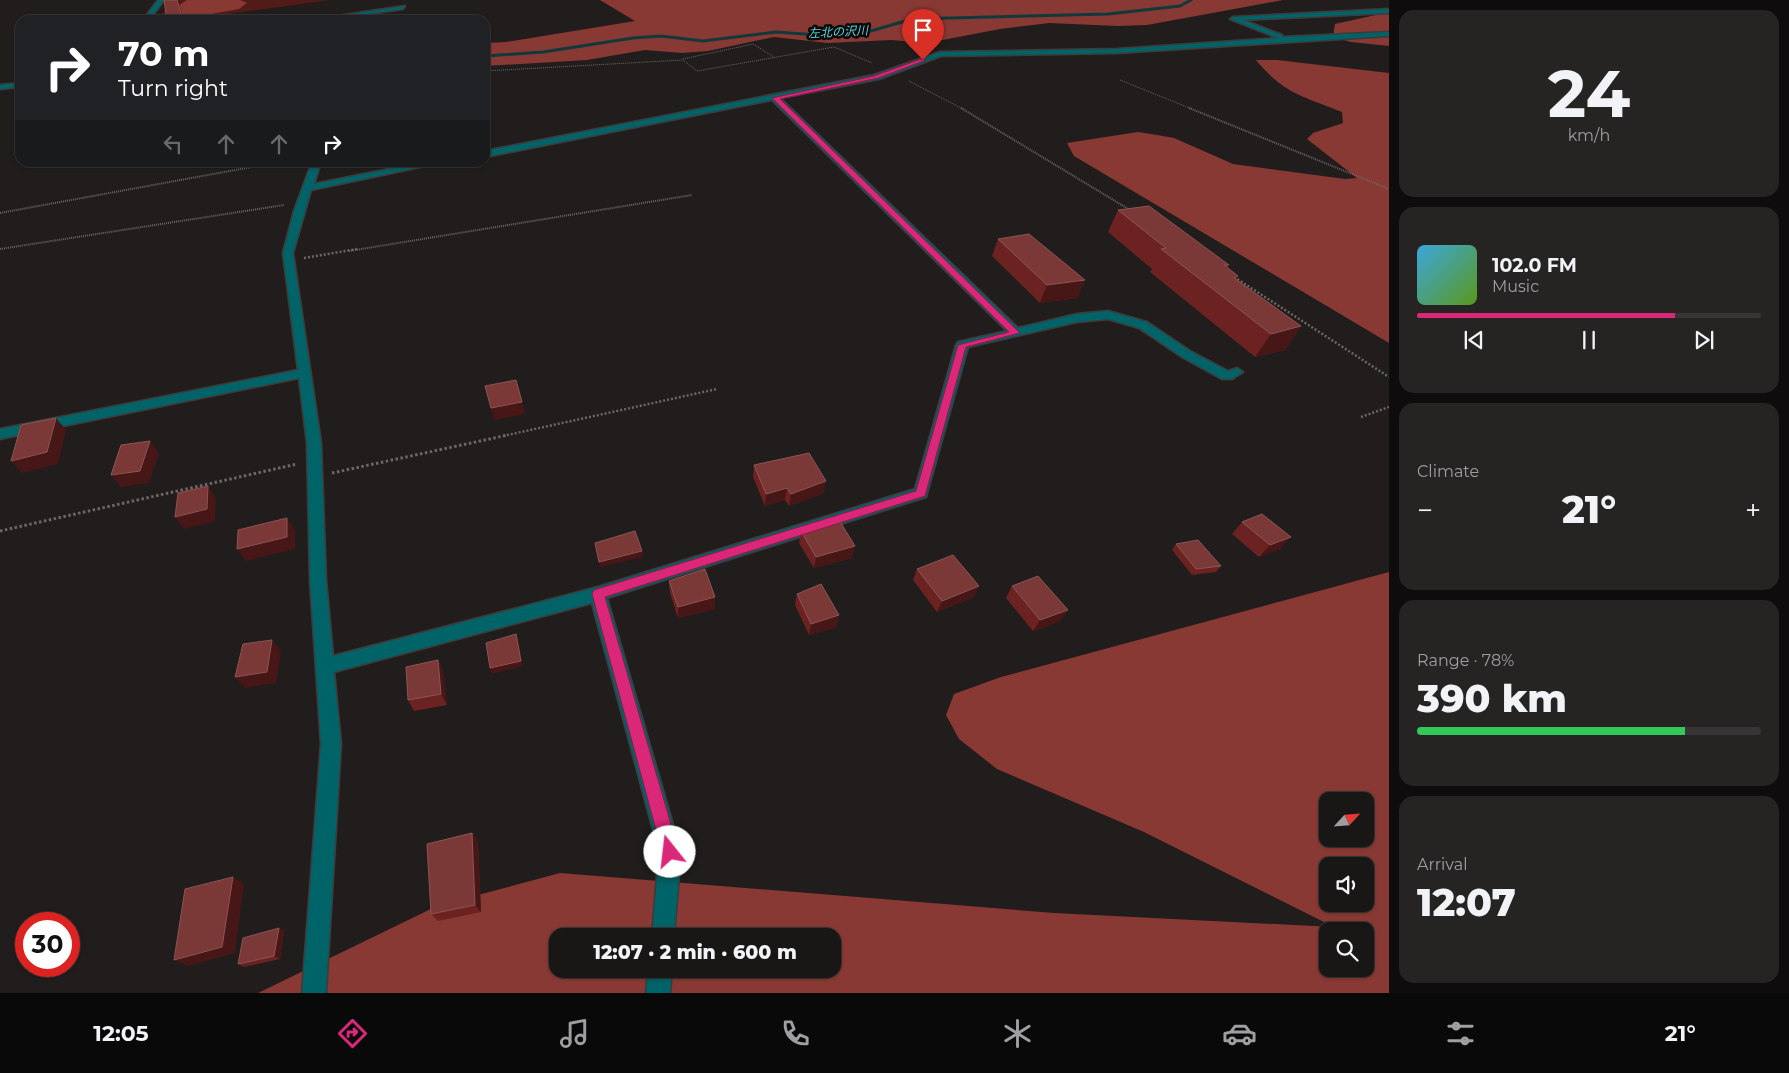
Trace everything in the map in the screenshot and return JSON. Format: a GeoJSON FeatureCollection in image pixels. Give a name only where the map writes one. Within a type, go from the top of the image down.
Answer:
{"type":"FeatureCollection","features":[{"type":"Feature","properties":{"kind":"street"},"geometry":{"type":"LineString","coordinates":[[150,15],[161,0]]}},
{"type":"Feature","properties":{"kind":"street"},"geometry":{"type":"LineString","coordinates":[[348,15],[403,7]]}},
{"type":"Feature","properties":{"kind":"street"},"geometry":{"type":"LineString","coordinates":[[1294,40],[1233,19],[1389,11]]}},
{"type":"Feature","properties":{"kind":"street"},"geometry":{"type":"LineString","coordinates":[[490,153],[876,77],[940,54],[1117,51],[1389,34]]}},
{"type":"Feature","properties":{"kind":"street"},"geometry":{"type":"LineString","coordinates":[[0,87],[15,86]]}},
{"type":"Feature","properties":{"kind":"street"},"geometry":{"type":"LineString","coordinates":[[775,98],[1016,333]]}},
{"type":"Feature","properties":{"kind":"street"},"geometry":{"type":"LineString","coordinates":[[314,993],[331,744],[318,580],[314,469],[304,373],[288,253],[315,167]]}},
{"type":"Feature","properties":{"kind":"street"},"geometry":{"type":"LineString","coordinates":[[306,195],[420,167]]}},
{"type":"Feature","properties":{"kind":"street"},"geometry":{"type":"LineString","coordinates":[[325,666],[598,594],[921,493],[962,345],[1077,318],[1108,315],[1143,325],[1186,354],[1227,376],[1237,372]]}},
{"type":"Feature","properties":{"kind":"street"},"geometry":{"type":"LineString","coordinates":[[0,434],[304,373]]}},
{"type":"Feature","properties":{"kind":"street"},"geometry":{"type":"LineString","coordinates":[[598,594],[670,852],[664,928]]}},
{"type":"Feature","properties":{"kind":"street"},"geometry":{"type":"LineString","coordinates":[[658,993],[659,978]]}},
{"type":"Feature","properties":{"kind":"path"},"geometry":{"type":"LineString","coordinates":[[490,71],[598,63],[683,60],[753,44],[775,57]]}},
{"type":"Feature","properties":{"kind":"path"},"geometry":{"type":"LineString","coordinates":[[683,60],[697,71],[834,46],[891,72],[965,110],[1133,212]]}},
{"type":"Feature","properties":{"kind":"path"},"geometry":{"type":"LineString","coordinates":[[1120,80],[1389,189]]}},
{"type":"Feature","properties":{"kind":"path"},"geometry":{"type":"LineString","coordinates":[[0,213],[252,167]]}},
{"type":"Feature","properties":{"kind":"path"},"geometry":{"type":"LineString","coordinates":[[0,249],[306,195]]}},
{"type":"Feature","properties":{"kind":"path"},"geometry":{"type":"LineString","coordinates":[[289,260],[692,195]]}},
{"type":"Feature","properties":{"kind":"path"},"geometry":{"type":"LineString","coordinates":[[1228,273],[1389,378]]}},
{"type":"Feature","properties":{"kind":"path"},"geometry":{"type":"LineString","coordinates":[[0,531],[717,389]]}},
{"type":"Feature","properties":{"kind":"path"},"geometry":{"type":"LineString","coordinates":[[1361,417],[1389,407]]}},
{"type":"Feature","properties":{"kind":"shaded area"},"geometry":{"type":"Polygon","coordinates":[[[173,0],[330,0],[221,15],[161,15],[173,0]]]}},
{"type":"Feature","properties":{"kind":"shaded area"},"geometry":{"type":"Polygon","coordinates":[[[187,0],[240,0],[247,3],[239,9],[206,15],[164,15],[187,0]]]}},
{"type":"Feature","properties":{"kind":"shaded area"},"geometry":{"type":"Polygon","coordinates":[[[600,0],[1283,0],[1147,25],[1118,26],[1049,23],[1000,29],[927,43],[891,40],[828,43],[774,37],[708,51],[682,53],[645,50],[587,60],[490,66],[490,43],[506,42],[635,21],[600,0]]]}},
{"type":"Feature","properties":{"kind":"shaded area"},"geometry":{"type":"Polygon","coordinates":[[[1389,12],[1389,46],[1351,42],[1333,37],[1335,24],[1389,12]]]}},
{"type":"Feature","properties":{"kind":"shaded area"},"geometry":{"type":"Polygon","coordinates":[[[1256,60],[1277,60],[1389,73],[1389,343],[1074,156],[1067,143],[1138,132],[1174,138],[1233,164],[1345,179],[1357,178],[1307,139],[1313,133],[1343,123],[1342,112],[1285,87],[1256,60]]]}},
{"type":"Feature","properties":{"kind":"shaded area"},"geometry":{"type":"Polygon","coordinates":[[[1389,572],[1389,993],[258,993],[437,906],[560,873],[1054,913],[1319,926],[1319,977],[1374,977],[1374,922],[1324,922],[1144,832],[997,769],[959,739],[946,715],[954,694],[1001,677],[1389,572]]]}},
{"type":"Feature","properties":{"kind":"building"},"geometry":{"type":"Polygon","coordinates":[[[164,0],[177,0],[182,15],[166,15],[164,0]]]}},
{"type":"Feature","properties":{"kind":"building"},"geometry":{"type":"Polygon","coordinates":[[[1149,206],[1229,265],[1224,265],[1238,276],[1234,278],[1301,326],[1271,334],[1161,249],[1166,248],[1118,210],[1149,206]]]}},
{"type":"Feature","properties":{"kind":"building"},"geometry":{"type":"Polygon","coordinates":[[[1029,234],[1085,280],[1047,285],[998,239],[1029,234]]]}},
{"type":"Feature","properties":{"kind":"building"},"geometry":{"type":"Polygon","coordinates":[[[516,380],[522,402],[491,408],[485,386],[516,380]]]}},
{"type":"Feature","properties":{"kind":"building"},"geometry":{"type":"Polygon","coordinates":[[[56,418],[47,452],[11,461],[21,425],[56,418]]]}},
{"type":"Feature","properties":{"kind":"building"},"geometry":{"type":"Polygon","coordinates":[[[150,441],[140,471],[111,475],[121,445],[150,441]]]}},
{"type":"Feature","properties":{"kind":"building"},"geometry":{"type":"Polygon","coordinates":[[[809,453],[826,481],[791,494],[787,488],[766,494],[754,465],[809,453]]]}},
{"type":"Feature","properties":{"kind":"building"},"geometry":{"type":"Polygon","coordinates":[[[208,486],[207,509],[175,517],[178,493],[208,486]]]}},
{"type":"Feature","properties":{"kind":"building"},"geometry":{"type":"Polygon","coordinates":[[[1262,514],[1291,537],[1270,545],[1242,522],[1262,514]]]}},
{"type":"Feature","properties":{"kind":"building"},"geometry":{"type":"Polygon","coordinates":[[[287,518],[287,537],[237,549],[238,530],[287,518]]]}},
{"type":"Feature","properties":{"kind":"building"},"geometry":{"type":"Polygon","coordinates":[[[839,520],[855,546],[816,557],[801,531],[839,520]]]}},
{"type":"Feature","properties":{"kind":"building"},"geometry":{"type":"Polygon","coordinates":[[[635,531],[642,551],[599,562],[595,543],[635,531]]]}},
{"type":"Feature","properties":{"kind":"building"},"geometry":{"type":"Polygon","coordinates":[[[1198,540],[1221,566],[1196,569],[1176,544],[1198,540]]]}},
{"type":"Feature","properties":{"kind":"building"},"geometry":{"type":"Polygon","coordinates":[[[953,555],[979,586],[942,601],[917,569],[953,555]]]}},
{"type":"Feature","properties":{"kind":"building"},"geometry":{"type":"Polygon","coordinates":[[[705,569],[715,597],[678,607],[669,581],[705,569]]]}},
{"type":"Feature","properties":{"kind":"building"},"geometry":{"type":"Polygon","coordinates":[[[1038,576],[1068,610],[1040,620],[1012,586],[1038,576]]]}},
{"type":"Feature","properties":{"kind":"building"},"geometry":{"type":"Polygon","coordinates":[[[821,584],[839,615],[811,624],[797,594],[821,584]]]}},
{"type":"Feature","properties":{"kind":"building"},"geometry":{"type":"Polygon","coordinates":[[[516,634],[521,661],[490,668],[486,643],[516,634]]]}},
{"type":"Feature","properties":{"kind":"building"},"geometry":{"type":"Polygon","coordinates":[[[272,640],[267,672],[235,677],[243,644],[272,640]]]}},
{"type":"Feature","properties":{"kind":"building"},"geometry":{"type":"Polygon","coordinates":[[[438,660],[441,694],[408,700],[406,667],[438,660]]]}},
{"type":"Feature","properties":{"kind":"building"},"geometry":{"type":"Polygon","coordinates":[[[472,833],[475,905],[431,914],[427,844],[472,833]]]}},
{"type":"Feature","properties":{"kind":"building"},"geometry":{"type":"Polygon","coordinates":[[[233,877],[222,947],[174,960],[185,889],[233,877]]]}},
{"type":"Feature","properties":{"kind":"building"},"geometry":{"type":"Polygon","coordinates":[[[279,928],[274,956],[238,964],[243,938],[279,928]]]}},
{"type":"Feature","properties":{"kind":"waterway","name":"左北の沢川"},"geometry":{"type":"LineString","coordinates":[[490,56],[543,52],[633,38],[661,36],[703,41],[776,32],[818,35],[871,31],[912,19],[1108,14],[1180,6],[1191,0]]}},
{"type":"Feature","properties":{"kind":"route"},"geometry":{"type":"LineString","coordinates":[[670,852],[598,594],[921,493],[962,345],[1016,333],[775,98],[876,77],[923,60]]}}]}
